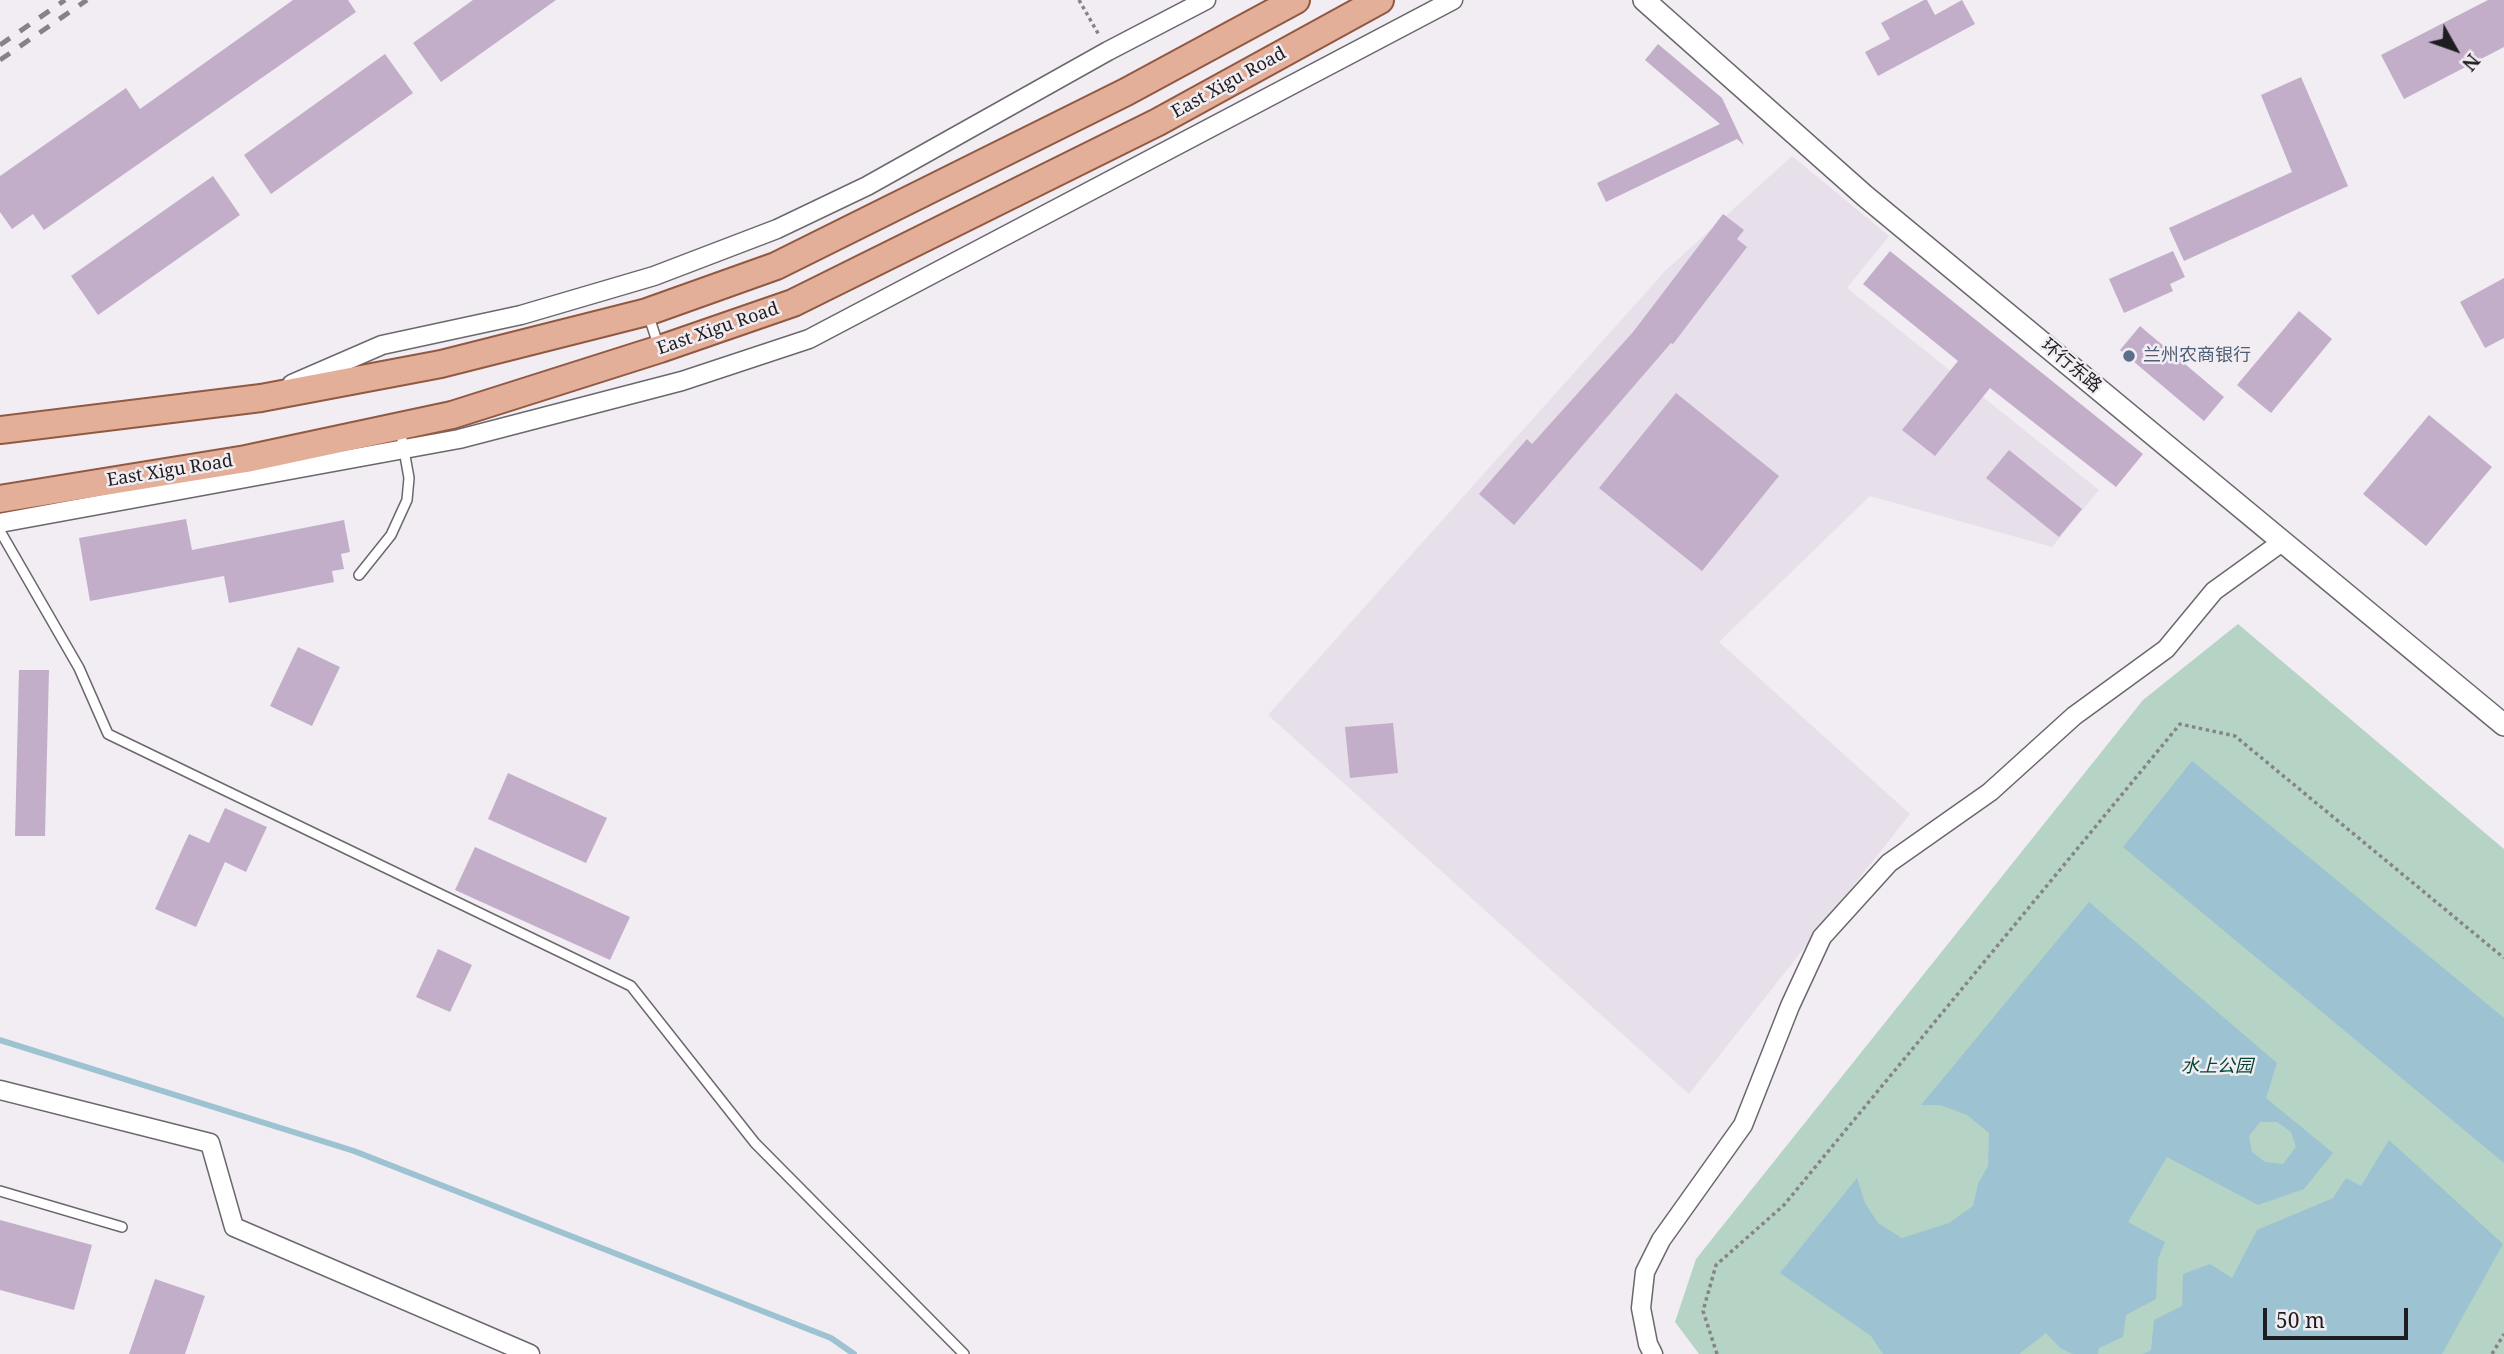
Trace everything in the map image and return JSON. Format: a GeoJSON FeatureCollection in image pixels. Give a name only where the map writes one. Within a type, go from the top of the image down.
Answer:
{"type":"FeatureCollection","features":[{"type":"Feature","properties":{"kind":"main road"},"geometry":{"type":"LineString","coordinates":[[0,430],[261,398],[441,364],[647,313],[776,266],[1126,92],[1296,0]]}},
{"type":"Feature","properties":{"kind":"main road","name":"East Xigu Road"},"geometry":{"type":"LineString","coordinates":[[0,499],[402,437],[452,415],[660,349],[793,303],[1158,122],[1380,0]]}},
{"type":"Feature","properties":{"kind":"street"},"geometry":{"type":"LineString","coordinates":[[261,398],[382,345],[561,303],[654,276],[777,229],[867,186],[1108,51],[1206,0]]}},
{"type":"Feature","properties":{"kind":"street"},"geometry":{"type":"LineString","coordinates":[[0,523],[402,437],[591,407],[809,339],[1453,0]]}},
{"type":"Feature","properties":{"kind":"street","name":"环行东路"},"geometry":{"type":"LineString","coordinates":[[1644,0],[1866,196],[2504,724]]}},
{"type":"Feature","properties":{"kind":"street"},"geometry":{"type":"LineString","coordinates":[[1653,1354],[1648,1344],[1641,1308],[1646,1272],[1661,1240],[1743,1125],[1790,1006],[1822,937],[1889,863],[1990,792],[2074,716],[2166,649],[2214,591],[2282,542]]}},
{"type":"Feature","properties":{"kind":"street"},"geometry":{"type":"LineString","coordinates":[[0,1090],[210,1143],[234,1227],[530,1354]]}},
{"type":"Feature","properties":{"kind":"lane"},"geometry":{"type":"LineString","coordinates":[[647,313],[660,349]]}},
{"type":"Feature","properties":{"kind":"lane"},"geometry":{"type":"LineString","coordinates":[[359,575],[381,550],[401,517],[409,478],[402,437]]}},
{"type":"Feature","properties":{"kind":"lane"},"geometry":{"type":"LineString","coordinates":[[0,531],[79,668],[108,734],[631,986],[755,1143],[964,1354]]}},
{"type":"Feature","properties":{"kind":"lane"},"geometry":{"type":"LineString","coordinates":[[0,1191],[122,1227]]}},
{"type":"Feature","properties":{"kind":"path"},"geometry":{"type":"LineString","coordinates":[[1079,0],[1108,51]]}},
{"type":"Feature","properties":{"kind":"path"},"geometry":{"type":"LineString","coordinates":[[1717,1354],[1703,1311],[1716,1265],[1784,1205],[2180,724],[2235,736],[2504,958]]}},
{"type":"Feature","properties":{"kind":"path"},"geometry":{"type":"LineString","coordinates":[[2492,1354],[2504,1334]]}},
{"type":"Feature","properties":{"kind":"shaded area"},"geometry":{"type":"Polygon","coordinates":[[[1792,156],[1889,236],[1847,288],[2099,490],[2052,547],[1870,496],[1719,642],[1910,814],[1689,1094],[1268,715],[1666,270],[1792,156]]]}},
{"type":"Feature","properties":{"kind":"green space","name":"水上公园"},"geometry":{"type":"Polygon","coordinates":[[[2238,624],[2504,849],[2504,1354],[1699,1354],[1675,1322],[1696,1259],[2143,700],[2238,624]]]}},
{"type":"Feature","properties":{"kind":"water"},"geometry":{"type":"Polygon","coordinates":[[[2192,761],[2504,1018],[2504,1163],[2123,847],[2192,761]]]}},
{"type":"Feature","properties":{"kind":"water"},"geometry":{"type":"Polygon","coordinates":[[[2089,902],[2277,1063],[2266,1098],[2333,1153],[2304,1189],[2258,1205],[2167,1157],[2128,1222],[2165,1242],[2158,1259],[2156,1299],[2126,1315],[2123,1337],[2099,1348],[2098,1354],[2073,1354],[2060,1348],[2046,1333],[2019,1354],[1883,1354],[1871,1336],[1780,1273],[1857,1178],[1865,1203],[1878,1223],[1902,1238],[1949,1223],[1973,1206],[1978,1184],[1988,1166],[1989,1133],[1967,1115],[1940,1105],[1921,1105],[2089,902]],[[2260,1122],[2249,1136],[2252,1152],[2265,1162],[2283,1164],[2296,1147],[2291,1132],[2277,1122],[2260,1122]]]}},
{"type":"Feature","properties":{"kind":"water"},"geometry":{"type":"Polygon","coordinates":[[[2389,1140],[2503,1244],[2442,1354],[2143,1354],[2151,1350],[2154,1320],[2182,1306],[2183,1274],[2210,1264],[2232,1278],[2257,1230],[2333,1198],[2346,1178],[2361,1186],[2389,1140]]]}},
{"type":"Feature","properties":{"kind":"building"},"geometry":{"type":"Polygon","coordinates":[[[293,0],[348,0],[356,12],[44,230],[33,214],[12,229],[0,212],[0,176],[126,88],[140,109],[293,0]]]}},
{"type":"Feature","properties":{"kind":"building"},"geometry":{"type":"Polygon","coordinates":[[[473,0],[556,0],[441,82],[413,43],[473,0]]]}},
{"type":"Feature","properties":{"kind":"building"},"geometry":{"type":"Polygon","coordinates":[[[1927,0],[1935,15],[1962,0],[1975,24],[1878,76],[1865,52],[1890,39],[1881,23],[1927,0]]]}},
{"type":"Feature","properties":{"kind":"building"},"geometry":{"type":"Polygon","coordinates":[[[2488,0],[2504,0],[2504,47],[2404,99],[2381,55],[2488,0]]]}},
{"type":"Feature","properties":{"kind":"building"},"geometry":{"type":"Polygon","coordinates":[[[1658,44],[1722,98],[1744,145],[1737,139],[1606,202],[1597,183],[1720,124],[1645,60],[1658,44]]]}},
{"type":"Feature","properties":{"kind":"building"},"geometry":{"type":"Polygon","coordinates":[[[385,54],[413,93],[271,194],[244,155],[385,54]]]}},
{"type":"Feature","properties":{"kind":"building"},"geometry":{"type":"Polygon","coordinates":[[[2301,77],[2348,186],[2184,261],[2169,228],[2292,172],[2261,95],[2301,77]]]}},
{"type":"Feature","properties":{"kind":"building"},"geometry":{"type":"Polygon","coordinates":[[[213,176],[240,215],[98,315],[71,276],[213,176]]]}},
{"type":"Feature","properties":{"kind":"building"},"geometry":{"type":"Polygon","coordinates":[[[1723,214],[1744,230],[1737,239],[1747,247],[1673,344],[1671,343],[1514,525],[1479,494],[1527,439],[1532,444],[1633,332],[1723,214]]]}},
{"type":"Feature","properties":{"kind":"building"},"geometry":{"type":"Polygon","coordinates":[[[1890,251],[2143,454],[2116,487],[1990,388],[1935,456],[1902,430],[1958,361],[1863,284],[1890,251]]]}},
{"type":"Feature","properties":{"kind":"building"},"geometry":{"type":"Polygon","coordinates":[[[2173,251],[2185,277],[2170,284],[2173,291],[2124,313],[2109,279],[2173,251]]]}},
{"type":"Feature","properties":{"kind":"building"},"geometry":{"type":"Polygon","coordinates":[[[2504,278],[2504,338],[2485,348],[2460,302],[2504,278]]]}},
{"type":"Feature","properties":{"kind":"building"},"geometry":{"type":"Polygon","coordinates":[[[2299,311],[2332,339],[2271,413],[2237,385],[2299,311]]]}},
{"type":"Feature","properties":{"kind":"building"},"geometry":{"type":"Polygon","coordinates":[[[2140,326],[2224,397],[2204,421],[2120,350],[2140,326]]]}},
{"type":"Feature","properties":{"kind":"building"},"geometry":{"type":"Polygon","coordinates":[[[1676,393],[1779,476],[1702,571],[1599,488],[1676,393]]]}},
{"type":"Feature","properties":{"kind":"building"},"geometry":{"type":"Polygon","coordinates":[[[2429,415],[2492,467],[2426,546],[2363,494],[2429,415]]]}},
{"type":"Feature","properties":{"kind":"building"},"geometry":{"type":"Polygon","coordinates":[[[2009,450],[2082,509],[2059,537],[1986,478],[2009,450]]]}},
{"type":"Feature","properties":{"kind":"building"},"geometry":{"type":"Polygon","coordinates":[[[186,519],[192,550],[344,520],[350,552],[341,554],[344,569],[332,571],[334,582],[229,603],[224,576],[90,601],[79,538],[186,519]]]}},
{"type":"Feature","properties":{"kind":"building"},"geometry":{"type":"Polygon","coordinates":[[[298,647],[340,667],[312,726],[270,706],[298,647]]]}},
{"type":"Feature","properties":{"kind":"building"},"geometry":{"type":"Polygon","coordinates":[[[19,670],[49,670],[45,836],[15,836],[19,670]]]}},
{"type":"Feature","properties":{"kind":"building"},"geometry":{"type":"Polygon","coordinates":[[[1393,723],[1398,773],[1350,778],[1345,727],[1393,723]]]}},
{"type":"Feature","properties":{"kind":"building"},"geometry":{"type":"Polygon","coordinates":[[[508,773],[607,818],[586,863],[488,819],[508,773]]]}},
{"type":"Feature","properties":{"kind":"building"},"geometry":{"type":"Polygon","coordinates":[[[225,808],[267,827],[246,872],[225,862],[196,927],[155,909],[189,834],[209,843],[225,808]]]}},
{"type":"Feature","properties":{"kind":"building"},"geometry":{"type":"Polygon","coordinates":[[[475,847],[630,917],[610,960],[455,890],[475,847]]]}},
{"type":"Feature","properties":{"kind":"building"},"geometry":{"type":"Polygon","coordinates":[[[438,949],[472,965],[450,1012],[416,997],[438,949]]]}},
{"type":"Feature","properties":{"kind":"building"},"geometry":{"type":"Polygon","coordinates":[[[0,1220],[92,1245],[74,1310],[0,1290],[0,1220]]]}},
{"type":"Feature","properties":{"kind":"building"},"geometry":{"type":"Polygon","coordinates":[[[155,1279],[205,1296],[185,1354],[129,1354],[155,1279]]]}},
{"type":"Feature","properties":{"kind":"waterway"},"geometry":{"type":"LineString","coordinates":[[0,1040],[354,1151],[831,1338],[854,1354]]}},
{"type":"Feature","properties":{"kind":"railway"},"geometry":{"type":"LineString","coordinates":[[0,45],[65,0]]}},
{"type":"Feature","properties":{"kind":"railway"},"geometry":{"type":"LineString","coordinates":[[0,60],[87,0]]}},
{"type":"Feature","properties":{"kind":"place","name":"兰州农商银行"},"geometry":{"type":"Point","coordinates":[2129,356]}}]}
